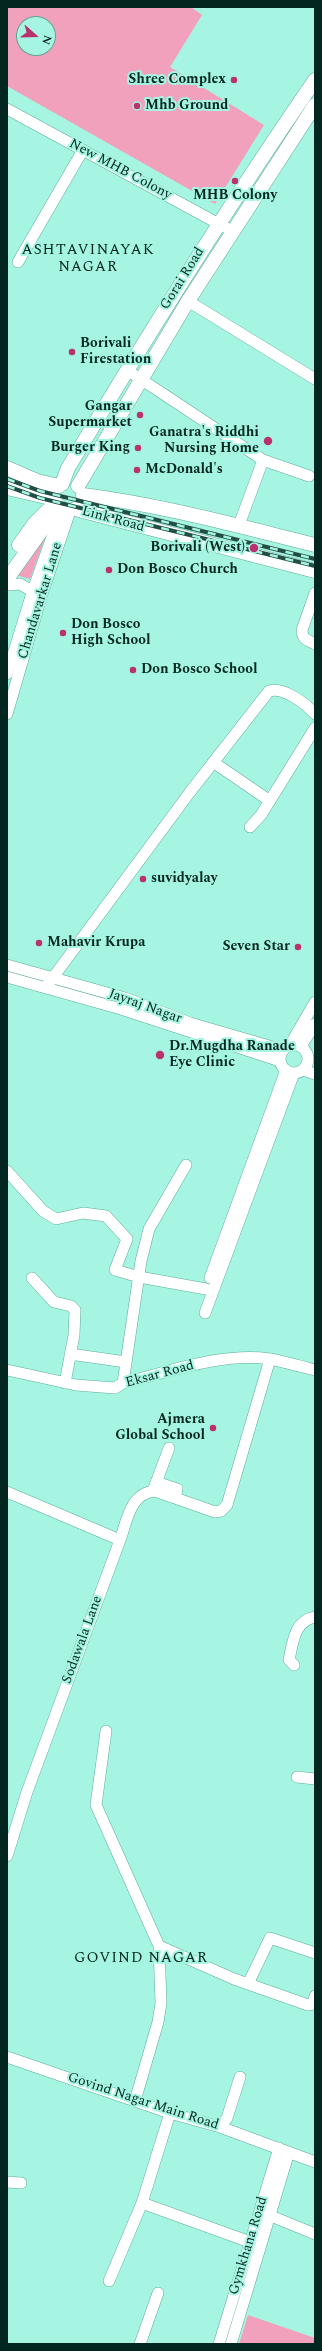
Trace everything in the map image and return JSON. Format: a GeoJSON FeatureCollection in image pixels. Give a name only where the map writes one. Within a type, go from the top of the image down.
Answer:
{"type":"FeatureCollection","features":[{"type":"Feature","properties":{"kind":"main road","name":"Gorai Road"},"geometry":{"type":"LineString","coordinates":[[313,88],[218,222],[127,370],[68,468],[62,501],[81,504],[80,491],[141,379],[232,231],[315,105]]}},
{"type":"Feature","properties":{"kind":"main road","name":"Link Road"},"geometry":{"type":"LineString","coordinates":[[7,468],[37,481],[62,501],[315,571]]}},
{"type":"Feature","properties":{"kind":"main road","name":"Link Road"},"geometry":{"type":"LineString","coordinates":[[62,501],[70,483],[80,491],[239,525],[315,545]]}},
{"type":"Feature","properties":{"kind":"main road"},"geometry":{"type":"LineString","coordinates":[[7,488],[62,501]]}},
{"type":"Feature","properties":{"kind":"main road"},"geometry":{"type":"LineString","coordinates":[[7,563],[34,524],[62,501]]}},
{"type":"Feature","properties":{"kind":"main road"},"geometry":{"type":"LineString","coordinates":[[7,579],[62,501]]}},
{"type":"Feature","properties":{"kind":"street","name":"New MHB Colony"},"geometry":{"type":"LineString","coordinates":[[7,109],[218,222],[232,231]]}},
{"type":"Feature","properties":{"kind":"street"},"geometry":{"type":"LineString","coordinates":[[18,262],[83,150]]}},
{"type":"Feature","properties":{"kind":"street"},"geometry":{"type":"LineString","coordinates":[[188,301],[315,379]]}},
{"type":"Feature","properties":{"kind":"street"},"geometry":{"type":"LineString","coordinates":[[127,370],[263,460],[309,476]]}},
{"type":"Feature","properties":{"kind":"street"},"geometry":{"type":"LineString","coordinates":[[239,525],[263,460]]}},
{"type":"Feature","properties":{"kind":"street","name":"Chandavarkar Lane"},"geometry":{"type":"LineString","coordinates":[[7,714],[62,501]]}},
{"type":"Feature","properties":{"kind":"street"},"geometry":{"type":"LineString","coordinates":[[7,584],[20,584],[37,594]]}},
{"type":"Feature","properties":{"kind":"street"},"geometry":{"type":"LineString","coordinates":[[315,593],[302,630],[302,636],[305,640],[315,644]]}},
{"type":"Feature","properties":{"kind":"street","name":"Chandavarkar Lane"},"geometry":{"type":"LineString","coordinates":[[7,674],[37,594]]}},
{"type":"Feature","properties":{"kind":"street"},"geometry":{"type":"LineString","coordinates":[[46,987],[213,762],[268,692],[275,690],[283,692],[315,714]]}},
{"type":"Feature","properties":{"kind":"street"},"geometry":{"type":"LineString","coordinates":[[250,827],[270,801],[315,728]]}},
{"type":"Feature","properties":{"kind":"street"},"geometry":{"type":"LineString","coordinates":[[213,762],[270,801]]}},
{"type":"Feature","properties":{"kind":"street","name":"Jayraj Nagar"},"geometry":{"type":"LineString","coordinates":[[11,972],[53,976],[125,998],[164,1019]]}},
{"type":"Feature","properties":{"kind":"street","name":"Jayraj Nagar"},"geometry":{"type":"LineString","coordinates":[[11,972],[46,987],[120,1009],[164,1019],[200,1031],[231,1046],[298,1066],[315,1074]]}},
{"type":"Feature","properties":{"kind":"street"},"geometry":{"type":"LineString","coordinates":[[120,1009],[125,998]]}},
{"type":"Feature","properties":{"kind":"street"},"geometry":{"type":"LineString","coordinates":[[298,1066],[291,1047],[315,1002]]}},
{"type":"Feature","properties":{"kind":"street"},"geometry":{"type":"LineString","coordinates":[[291,1047],[315,1024]]}},
{"type":"Feature","properties":{"kind":"street","name":"Jayraj Nagar"},"geometry":{"type":"LineString","coordinates":[[200,1031],[236,1035],[291,1047]]}},
{"type":"Feature","properties":{"kind":"street"},"geometry":{"type":"LineString","coordinates":[[231,1046],[236,1035]]}},
{"type":"Feature","properties":{"kind":"street"},"geometry":{"type":"LineString","coordinates":[[215,1276],[206,1289],[201,1312],[215,1276],[242,1204],[275,1114],[305,1050],[291,1047]]}},
{"type":"Feature","properties":{"kind":"street"},"geometry":{"type":"LineString","coordinates":[[123,1383],[139,1277],[149,1229],[186,1165]]}},
{"type":"Feature","properties":{"kind":"street"},"geometry":{"type":"LineString","coordinates":[[7,1171],[43,1212],[56,1219],[83,1213],[106,1216],[127,1239],[115,1270],[139,1277],[206,1289]]}},
{"type":"Feature","properties":{"kind":"street"},"geometry":{"type":"LineString","coordinates":[[32,1278],[54,1302],[71,1306],[75,1310],[65,1383]]}},
{"type":"Feature","properties":{"kind":"street"},"geometry":{"type":"LineString","coordinates":[[70,1354],[126,1362]]}},
{"type":"Feature","properties":{"kind":"street","name":"Eksar Road"},"geometry":{"type":"LineString","coordinates":[[7,1370],[65,1383],[115,1388],[123,1383],[194,1365],[238,1359],[270,1359],[315,1370]]}},
{"type":"Feature","properties":{"kind":"street"},"geometry":{"type":"LineString","coordinates":[[168,1448],[154,1486],[174,1492],[215,1512],[221,1511],[226,1505],[270,1359]]}},
{"type":"Feature","properties":{"kind":"street","name":"Sodawala Lane"},"geometry":{"type":"LineString","coordinates":[[7,1856],[27,1792],[135,1500],[154,1486]]}},
{"type":"Feature","properties":{"kind":"street"},"geometry":{"type":"LineString","coordinates":[[7,1492],[120,1540]]}},
{"type":"Feature","properties":{"kind":"street"},"geometry":{"type":"LineString","coordinates":[[294,1665],[288,1660],[295,1633],[307,1619],[315,1617]]}},
{"type":"Feature","properties":{"kind":"street"},"geometry":{"type":"LineString","coordinates":[[106,1731],[96,1805],[159,1946],[161,2003],[135,2101]]}},
{"type":"Feature","properties":{"kind":"street"},"geometry":{"type":"LineString","coordinates":[[297,1777],[315,1779]]}},
{"type":"Feature","properties":{"kind":"street"},"geometry":{"type":"LineString","coordinates":[[248,1984],[270,1938],[315,1953]]}},
{"type":"Feature","properties":{"kind":"street"},"geometry":{"type":"LineString","coordinates":[[159,1946],[248,1984],[308,2006],[312,2004],[315,1996]]}},
{"type":"Feature","properties":{"kind":"street","name":"Govind Nagar Main Road"},"geometry":{"type":"LineString","coordinates":[[7,2056],[170,2113],[220,2127],[315,2162]]}},
{"type":"Feature","properties":{"kind":"street"},"geometry":{"type":"LineString","coordinates":[[220,2127],[227,2118],[240,2077]]}},
{"type":"Feature","properties":{"kind":"street"},"geometry":{"type":"LineString","coordinates":[[108,2281],[142,2203],[170,2113]]}},
{"type":"Feature","properties":{"kind":"street","name":"Gymkhana Road"},"geometry":{"type":"LineString","coordinates":[[231,2344],[271,2216],[284,2150]]}},
{"type":"Feature","properties":{"kind":"street","name":"Gymkhana Road"},"geometry":{"type":"LineString","coordinates":[[218,2344],[250,2242],[284,2150]]}},
{"type":"Feature","properties":{"kind":"street"},"geometry":{"type":"LineString","coordinates":[[7,2182],[21,2183]]}},
{"type":"Feature","properties":{"kind":"street"},"geometry":{"type":"LineString","coordinates":[[142,2203],[250,2242]]}},
{"type":"Feature","properties":{"kind":"street"},"geometry":{"type":"LineString","coordinates":[[271,2216],[315,2234]]}},
{"type":"Feature","properties":{"kind":"street"},"geometry":{"type":"LineString","coordinates":[[140,2344],[158,2293]]}},
{"type":"Feature","properties":{"kind":"shaded area","name":"Mhb Ground"},"geometry":{"type":"Polygon","coordinates":[[[7,7],[191,7],[202,15],[170,67],[264,125],[215,204],[7,86],[7,7]]]}},
{"type":"Feature","properties":{"kind":"shaded area"},"geometry":{"type":"Polygon","coordinates":[[[48,529],[30,579],[16,575],[48,529]]]}},
{"type":"Feature","properties":{"kind":"shaded area"},"geometry":{"type":"Polygon","coordinates":[[[248,2315],[315,2338],[315,2344],[239,2344],[248,2315]]]}},
{"type":"Feature","properties":{"kind":"railway"},"geometry":{"type":"LineString","coordinates":[[7,479],[40,491],[315,559]]}},
{"type":"Feature","properties":{"kind":"railway"},"geometry":{"type":"LineString","coordinates":[[7,486],[40,498],[315,566]]}},
{"type":"Feature","properties":{"kind":"place","name":"Shree Complex"},"geometry":{"type":"Point","coordinates":[234,80]}},
{"type":"Feature","properties":{"kind":"place","name":"Mhb Ground"},"geometry":{"type":"Point","coordinates":[137,106]}},
{"type":"Feature","properties":{"kind":"place","name":"MHB Colony"},"geometry":{"type":"Point","coordinates":[235,181]}},
{"type":"Feature","properties":{"kind":"place","name":"Borivali Firestation"},"geometry":{"type":"Point","coordinates":[72,352]}},
{"type":"Feature","properties":{"kind":"place","name":"Gangar Supermarket"},"geometry":{"type":"Point","coordinates":[140,415]}},
{"type":"Feature","properties":{"kind":"place","name":"Ganatra's Riddhi Nursing Home"},"geometry":{"type":"Point","coordinates":[268,441]}},
{"type":"Feature","properties":{"kind":"place","name":"Burger King"},"geometry":{"type":"Point","coordinates":[138,448]}},
{"type":"Feature","properties":{"kind":"place","name":"McDonald's"},"geometry":{"type":"Point","coordinates":[137,470]}},
{"type":"Feature","properties":{"kind":"place","name":"Borivali (West)"},"geometry":{"type":"Point","coordinates":[254,548]}},
{"type":"Feature","properties":{"kind":"place","name":"Don Bosco Church"},"geometry":{"type":"Point","coordinates":[109,570]}},
{"type":"Feature","properties":{"kind":"place","name":"Don Bosco High School"},"geometry":{"type":"Point","coordinates":[63,633]}},
{"type":"Feature","properties":{"kind":"place","name":"Don Bosco School"},"geometry":{"type":"Point","coordinates":[133,670]}},
{"type":"Feature","properties":{"kind":"place","name":"suvidyalay"},"geometry":{"type":"Point","coordinates":[143,879]}},
{"type":"Feature","properties":{"kind":"place","name":"Mahavir Krupa"},"geometry":{"type":"Point","coordinates":[39,943]}},
{"type":"Feature","properties":{"kind":"place","name":"Seven Star"},"geometry":{"type":"Point","coordinates":[298,947]}},
{"type":"Feature","properties":{"kind":"place","name":"Dr.Mugdha Ranade Eye Clinic"},"geometry":{"type":"Point","coordinates":[160,1055]}},
{"type":"Feature","properties":{"kind":"place","name":"Ajmera Global School"},"geometry":{"type":"Point","coordinates":[213,1428]}},
{"type":"Feature","properties":{"kind":"district","name":"ASHTAVINAYAK NAGAR"},"geometry":{"type":"Point","coordinates":[88,260]}},
{"type":"Feature","properties":{"kind":"district","name":"GOVIND NAGAR"},"geometry":{"type":"Point","coordinates":[141,1959]}}]}
